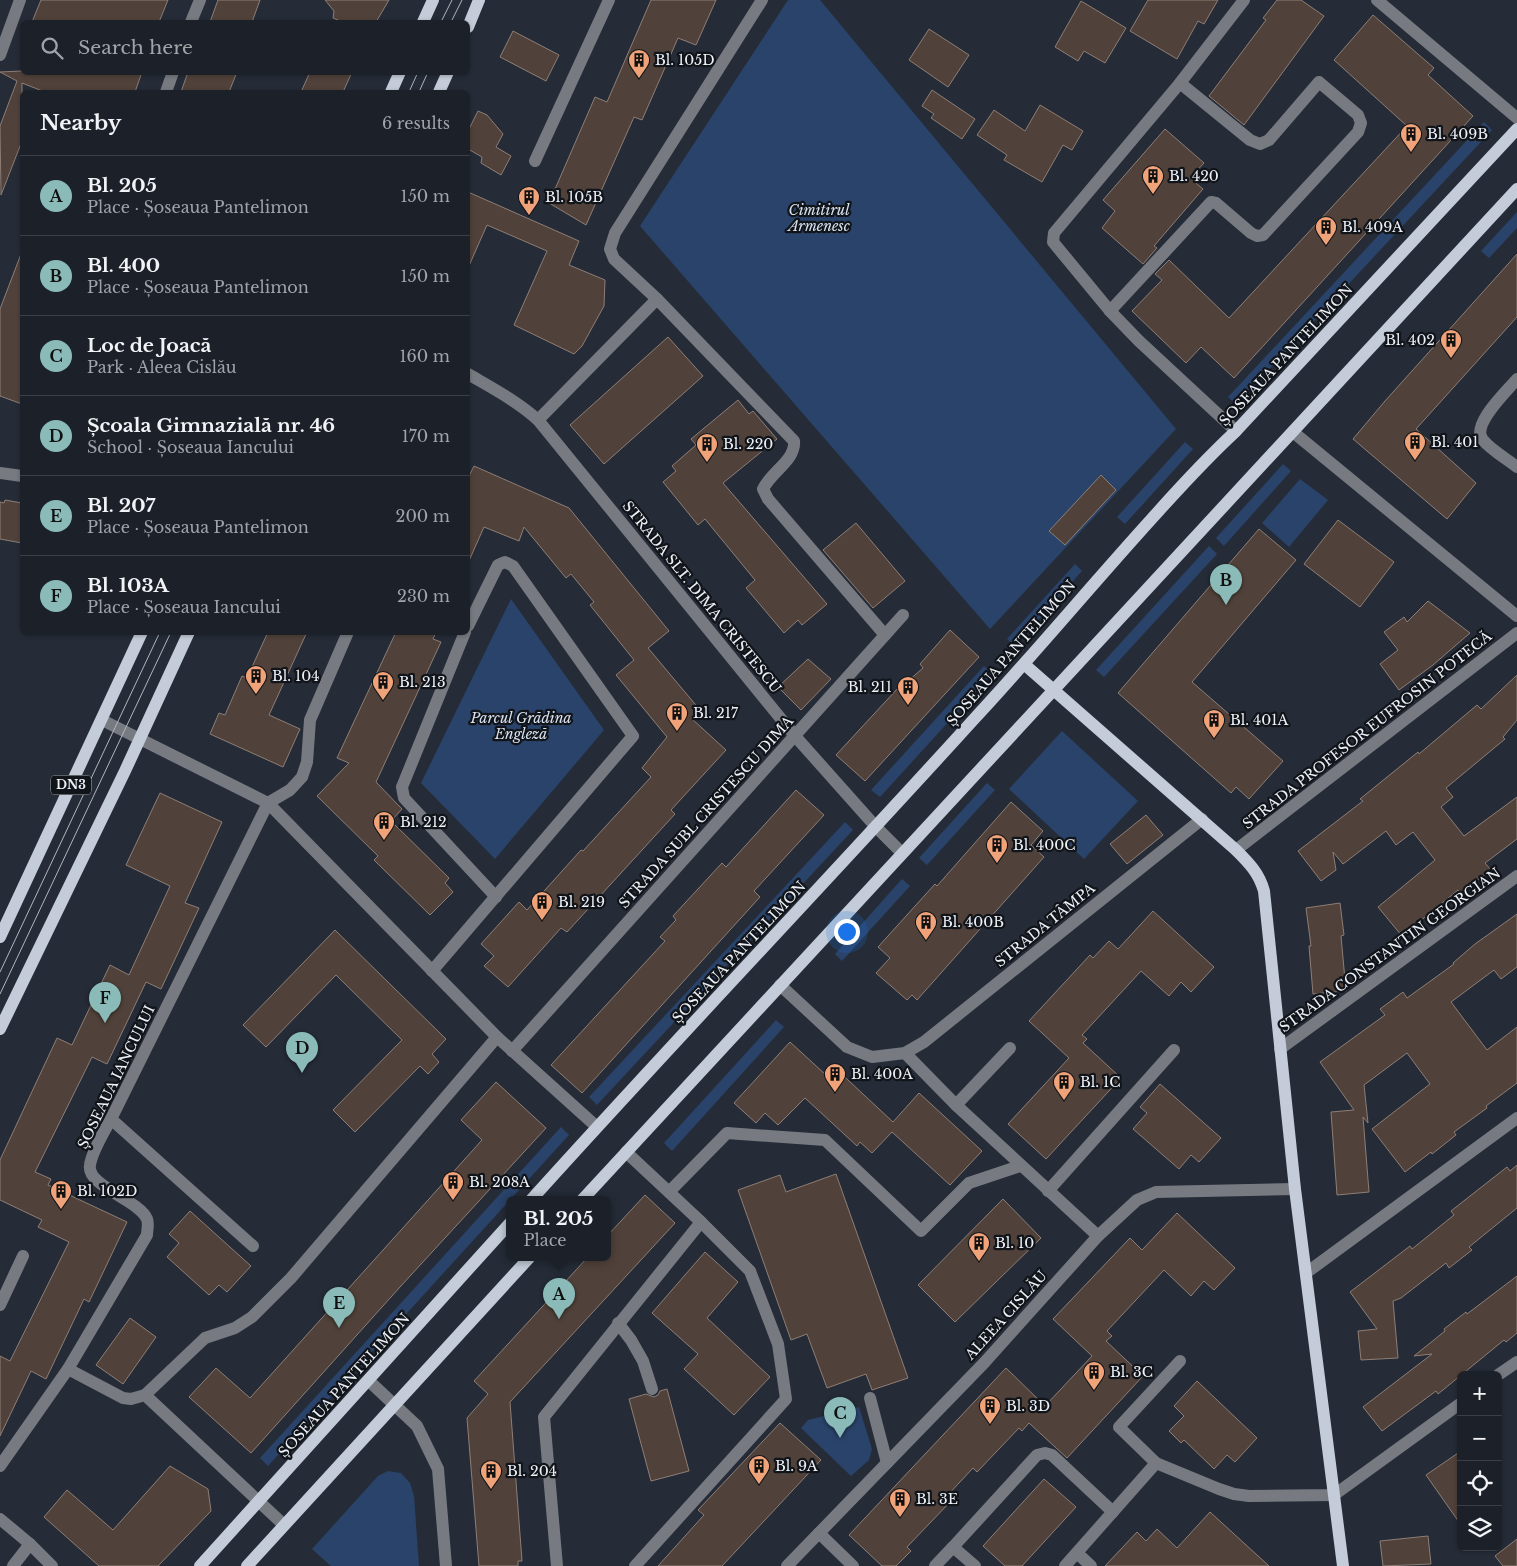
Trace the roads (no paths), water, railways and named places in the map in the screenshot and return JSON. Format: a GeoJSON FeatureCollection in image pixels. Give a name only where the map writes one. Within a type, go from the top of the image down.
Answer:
{"type":"FeatureCollection","features":[{"type":"Feature","properties":{"kind":"main road"},"geometry":{"type":"LineString","coordinates":[[424,20],[433,0]]}},
{"type":"Feature","properties":{"kind":"main road"},"geometry":{"type":"LineString","coordinates":[[470,22],[479,0]]}},
{"type":"Feature","properties":{"kind":"main road"},"geometry":{"type":"LineString","coordinates":[[391,90],[398,75]]}},
{"type":"Feature","properties":{"kind":"main road"},"geometry":{"type":"LineString","coordinates":[[440,90],[447,75]]}},
{"type":"Feature","properties":{"kind":"main road","name":"ȘOSEAUA PANTELIMON"},"geometry":{"type":"LineString","coordinates":[[535,1196],[596,1127],[876,827],[1024,664],[1096,579],[1517,129]]}},
{"type":"Feature","properties":{"kind":"main road"},"geometry":{"type":"LineString","coordinates":[[586,1196],[1517,189]]}},
{"type":"Feature","properties":{"kind":"main road","name":"DN3"},"geometry":{"type":"LineString","coordinates":[[0,937],[141,635]]}},
{"type":"Feature","properties":{"kind":"main road","name":"DN3"},"geometry":{"type":"LineString","coordinates":[[0,1030],[188,635]]}},
{"type":"Feature","properties":{"kind":"main road"},"geometry":{"type":"LineString","coordinates":[[1024,664],[1236,850],[1252,865],[1260,878],[1264,891],[1295,1189],[1343,1566]]}},
{"type":"Feature","properties":{"kind":"main road","name":"ȘOSEAUA PANTELIMON"},"geometry":{"type":"LineString","coordinates":[[200,1566],[506,1227]]}},
{"type":"Feature","properties":{"kind":"main road"},"geometry":{"type":"LineString","coordinates":[[247,1566],[393,1404],[526,1261]]}},
{"type":"Feature","properties":{"kind":"street"},"geometry":{"type":"LineString","coordinates":[[0,55],[20,0]]}},
{"type":"Feature","properties":{"kind":"street"},"geometry":{"type":"LineString","coordinates":[[192,20],[200,0]]}},
{"type":"Feature","properties":{"kind":"street"},"geometry":{"type":"LineString","coordinates":[[535,161],[609,0]]}},
{"type":"Feature","properties":{"kind":"street"},"geometry":{"type":"LineString","coordinates":[[762,0],[615,233],[610,249],[614,259],[656,299],[794,441],[794,448],[791,454],[767,481],[763,489],[768,499],[885,636]]}},
{"type":"Feature","properties":{"kind":"street"},"geometry":{"type":"LineString","coordinates":[[1236,430],[1110,311],[1053,242],[1054,233],[1180,83],[1244,0]]}},
{"type":"Feature","properties":{"kind":"street"},"geometry":{"type":"LineString","coordinates":[[1377,0],[1517,118]]}},
{"type":"Feature","properties":{"kind":"street"},"geometry":{"type":"LineString","coordinates":[[167,90],[172,75]]}},
{"type":"Feature","properties":{"kind":"street"},"geometry":{"type":"LineString","coordinates":[[1110,311],[1211,202],[1251,233],[1257,236],[1263,235],[1358,132],[1361,123],[1358,115],[1319,82],[1269,140],[1260,144],[1250,140],[1180,83]]}},
{"type":"Feature","properties":{"kind":"street"},"geometry":{"type":"LineString","coordinates":[[538,420],[656,299]]}},
{"type":"Feature","properties":{"kind":"street","name":"STRADA SLT. DIMA CRISTESCU"},"geometry":{"type":"LineString","coordinates":[[470,375],[526,409],[538,420],[795,736],[876,827],[902,853]]}},
{"type":"Feature","properties":{"kind":"street"},"geometry":{"type":"LineString","coordinates":[[1517,379],[1483,419],[1480,430],[1482,439],[1517,467]]}},
{"type":"Feature","properties":{"kind":"street"},"geometry":{"type":"LineString","coordinates":[[1293,432],[1517,616]]}},
{"type":"Feature","properties":{"kind":"street"},"geometry":{"type":"LineString","coordinates":[[0,473],[20,476]]}},
{"type":"Feature","properties":{"kind":"street"},"geometry":{"type":"LineString","coordinates":[[432,972],[634,736],[514,566],[505,562],[498,566],[470,619]]}},
{"type":"Feature","properties":{"kind":"street","name":"STRADA SUBL CRISTESCU DIMA"},"geometry":{"type":"LineString","coordinates":[[512,1051],[903,615]]}},
{"type":"Feature","properties":{"kind":"street","name":"STRADA PROFESOR EUFROSIN POTECĂ"},"geometry":{"type":"LineString","coordinates":[[1236,850],[1517,632]]}},
{"type":"Feature","properties":{"kind":"street"},"geometry":{"type":"LineString","coordinates":[[268,803],[290,790],[302,777],[308,762],[310,720],[347,635]]}},
{"type":"Feature","properties":{"kind":"street"},"geometry":{"type":"LineString","coordinates":[[463,635],[402,787],[404,798],[496,896]]}},
{"type":"Feature","properties":{"kind":"street"},"geometry":{"type":"LineString","coordinates":[[102,720],[268,803],[497,1037],[596,1127]]}},
{"type":"Feature","properties":{"kind":"street","name":"ȘOSEAUA IANCULUI"},"geometry":{"type":"LineString","coordinates":[[0,1466],[68,1369],[147,1235],[148,1221],[143,1212],[91,1176],[89,1167],[268,803]]}},
{"type":"Feature","properties":{"kind":"street","name":"STRADA TÂMPA"},"geometry":{"type":"LineString","coordinates":[[780,985],[847,1047],[872,1057],[905,1053],[924,1042],[1202,820]]}},
{"type":"Feature","properties":{"kind":"street","name":"STRADA CONSTANTIN GEORGIAN"},"geometry":{"type":"LineString","coordinates":[[1280,1050],[1517,876]]}},
{"type":"Feature","properties":{"kind":"street"},"geometry":{"type":"LineString","coordinates":[[68,1369],[123,1398],[131,1399],[145,1396],[205,1338],[235,1328],[252,1317],[291,1278],[497,1037]]}},
{"type":"Feature","properties":{"kind":"street"},"geometry":{"type":"LineString","coordinates":[[956,1105],[1010,1048]]}},
{"type":"Feature","properties":{"kind":"street"},"geometry":{"type":"LineString","coordinates":[[1048,1191],[1174,1050]]}},
{"type":"Feature","properties":{"kind":"street"},"geometry":{"type":"LineString","coordinates":[[905,1053],[1020,1166],[1098,1236]]}},
{"type":"Feature","properties":{"kind":"street"},"geometry":{"type":"LineString","coordinates":[[1306,1273],[1517,1118]]}},
{"type":"Feature","properties":{"kind":"street"},"geometry":{"type":"LineString","coordinates":[[111,1119],[253,1246]]}},
{"type":"Feature","properties":{"kind":"street"},"geometry":{"type":"LineString","coordinates":[[669,1192],[727,1133],[825,1140],[921,1231],[970,1183],[1020,1166]]}},
{"type":"Feature","properties":{"kind":"street"},"geometry":{"type":"LineString","coordinates":[[626,1152],[750,1271],[778,1344],[786,1399],[635,1566]]}},
{"type":"Feature","properties":{"kind":"street","name":"ALEEA CISLĂU"},"geometry":{"type":"LineString","coordinates":[[787,1566],[984,1362],[1098,1236],[1137,1200],[1156,1192],[1295,1189]]}},
{"type":"Feature","properties":{"kind":"street"},"geometry":{"type":"LineString","coordinates":[[557,1566],[544,1417],[701,1222]]}},
{"type":"Feature","properties":{"kind":"street"},"geometry":{"type":"LineString","coordinates":[[0,1305],[23,1256]]}},
{"type":"Feature","properties":{"kind":"street"},"geometry":{"type":"LineString","coordinates":[[618,1323],[631,1340],[643,1361],[652,1389]]}},
{"type":"Feature","properties":{"kind":"street"},"geometry":{"type":"LineString","coordinates":[[1180,1361],[1120,1427],[1156,1463],[1234,1494],[1248,1496],[1334,1495],[1457,1406]]}},
{"type":"Feature","properties":{"kind":"street"},"geometry":{"type":"LineString","coordinates":[[1502,1372],[1517,1362]]}},
{"type":"Feature","properties":{"kind":"street"},"geometry":{"type":"LineString","coordinates":[[369,1381],[417,1426],[438,1468],[446,1566]]}},
{"type":"Feature","properties":{"kind":"street"},"geometry":{"type":"LineString","coordinates":[[145,1396],[284,1526]]}},
{"type":"Feature","properties":{"kind":"street"},"geometry":{"type":"LineString","coordinates":[[870,1398],[887,1463]]}},
{"type":"Feature","properties":{"kind":"street"},"geometry":{"type":"LineString","coordinates":[[936,1566],[1034,1458],[1042,1453],[1052,1455],[1113,1512]]}},
{"type":"Feature","properties":{"kind":"street"},"geometry":{"type":"LineString","coordinates":[[1065,1566],[1156,1463]]}},
{"type":"Feature","properties":{"kind":"street"},"geometry":{"type":"LineString","coordinates":[[0,1519],[30,1544],[52,1566]]}},
{"type":"Feature","properties":{"kind":"street"},"geometry":{"type":"LineString","coordinates":[[819,1533],[853,1566]]}},
{"type":"Feature","properties":{"kind":"street"},"geometry":{"type":"LineString","coordinates":[[14,1566],[30,1544]]}},
{"type":"Feature","properties":{"kind":"street"},"geometry":{"type":"LineString","coordinates":[[953,1547],[975,1566]]}},
{"type":"Feature","properties":{"kind":"street"},"geometry":{"type":"LineString","coordinates":[[1077,1553],[1091,1566]]}},
{"type":"Feature","properties":{"kind":"tram line"},"geometry":{"type":"LineString","coordinates":[[442,20],[452,0]]}},
{"type":"Feature","properties":{"kind":"tram line"},"geometry":{"type":"LineString","coordinates":[[452,20],[462,0]]}},
{"type":"Feature","properties":{"kind":"tram line"},"geometry":{"type":"LineString","coordinates":[[410,90],[417,75]]}},
{"type":"Feature","properties":{"kind":"tram line"},"geometry":{"type":"LineString","coordinates":[[420,90],[427,75]]}},
{"type":"Feature","properties":{"kind":"tram line"},"geometry":{"type":"LineString","coordinates":[[0,972],[159,635]]}},
{"type":"Feature","properties":{"kind":"tram line"},"geometry":{"type":"LineString","coordinates":[[0,994],[170,635]]}},
{"type":"Feature","properties":{"kind":"place","name":"Bl. 105D"},"geometry":{"type":"Point","coordinates":[639,79]}},
{"type":"Feature","properties":{"kind":"place","name":"Bl. 409B"},"geometry":{"type":"Point","coordinates":[1411,153]}},
{"type":"Feature","properties":{"kind":"place","name":"Bl. 420"},"geometry":{"type":"Point","coordinates":[1153,195]}},
{"type":"Feature","properties":{"kind":"place","name":"Bl. 105B"},"geometry":{"type":"Point","coordinates":[529,216]}},
{"type":"Feature","properties":{"kind":"place","name":"Bl. 409A"},"geometry":{"type":"Point","coordinates":[1326,246]}},
{"type":"Feature","properties":{"kind":"place","name":"Bl. 402"},"geometry":{"type":"Point","coordinates":[1451,359]}},
{"type":"Feature","properties":{"kind":"place","name":"Bl. 401"},"geometry":{"type":"Point","coordinates":[1415,461]}},
{"type":"Feature","properties":{"kind":"place","name":"Bl. 220"},"geometry":{"type":"Point","coordinates":[707,463]}},
{"type":"Feature","properties":{"kind":"place","name":"Bl. 400"},"geometry":{"type":"Point","coordinates":[1226,605]}},
{"type":"Feature","properties":{"kind":"place","name":"Bl. 104"},"geometry":{"type":"Point","coordinates":[256,695]}},
{"type":"Feature","properties":{"kind":"place","name":"Bl. 213"},"geometry":{"type":"Point","coordinates":[383,701]}},
{"type":"Feature","properties":{"kind":"place","name":"Bl. 211"},"geometry":{"type":"Point","coordinates":[908,706]}},
{"type":"Feature","properties":{"kind":"place","name":"Bl. 217"},"geometry":{"type":"Point","coordinates":[677,732]}},
{"type":"Feature","properties":{"kind":"place","name":"Bl. 401A"},"geometry":{"type":"Point","coordinates":[1214,739]}},
{"type":"Feature","properties":{"kind":"place","name":"Bl. 212"},"geometry":{"type":"Point","coordinates":[384,841]}},
{"type":"Feature","properties":{"kind":"place","name":"Bl. 400C"},"geometry":{"type":"Point","coordinates":[997,864]}},
{"type":"Feature","properties":{"kind":"place","name":"Bl. 219"},"geometry":{"type":"Point","coordinates":[542,921]}},
{"type":"Feature","properties":{"kind":"place","name":"Bl. 400B"},"geometry":{"type":"Point","coordinates":[926,941]}},
{"type":"Feature","properties":{"kind":"place","name":"Bl. 103A"},"geometry":{"type":"Point","coordinates":[105,1023]}},
{"type":"Feature","properties":{"kind":"place","name":"Școala Gimnazială nr. 46"},"geometry":{"type":"Point","coordinates":[302,1073]}},
{"type":"Feature","properties":{"kind":"place","name":"Bl. 400A"},"geometry":{"type":"Point","coordinates":[835,1093]}},
{"type":"Feature","properties":{"kind":"place","name":"Bl. 1C"},"geometry":{"type":"Point","coordinates":[1064,1101]}},
{"type":"Feature","properties":{"kind":"place","name":"Bl. 208A"},"geometry":{"type":"Point","coordinates":[453,1201]}},
{"type":"Feature","properties":{"kind":"place","name":"Bl. 102D"},"geometry":{"type":"Point","coordinates":[61,1210]}},
{"type":"Feature","properties":{"kind":"place","name":"Bl. 10"},"geometry":{"type":"Point","coordinates":[979,1262]}},
{"type":"Feature","properties":{"kind":"place","name":"Bl. 205"},"geometry":{"type":"Point","coordinates":[559,1319]}},
{"type":"Feature","properties":{"kind":"place","name":"Bl. 207"},"geometry":{"type":"Point","coordinates":[339,1328]}},
{"type":"Feature","properties":{"kind":"place","name":"Bl. 3C"},"geometry":{"type":"Point","coordinates":[1094,1391]}},
{"type":"Feature","properties":{"kind":"place","name":"Bl. 3D"},"geometry":{"type":"Point","coordinates":[990,1425]}},
{"type":"Feature","properties":{"kind":"place","name":"Loc de Joacă"},"geometry":{"type":"Point","coordinates":[840,1438]}},
{"type":"Feature","properties":{"kind":"place","name":"Bl. 9A"},"geometry":{"type":"Point","coordinates":[759,1485]}},
{"type":"Feature","properties":{"kind":"place","name":"Bl. 204"},"geometry":{"type":"Point","coordinates":[491,1490]}},
{"type":"Feature","properties":{"kind":"place","name":"Bl. 3E"},"geometry":{"type":"Point","coordinates":[900,1518]}},
{"type":"Feature","properties":{"kind":"park label","name":"Cimitirul Armenesc"},"geometry":{"type":"Point","coordinates":[819,218]}},
{"type":"Feature","properties":{"kind":"park label","name":"Parcul Grădina Engleză"},"geometry":{"type":"Point","coordinates":[521,726]}}]}
